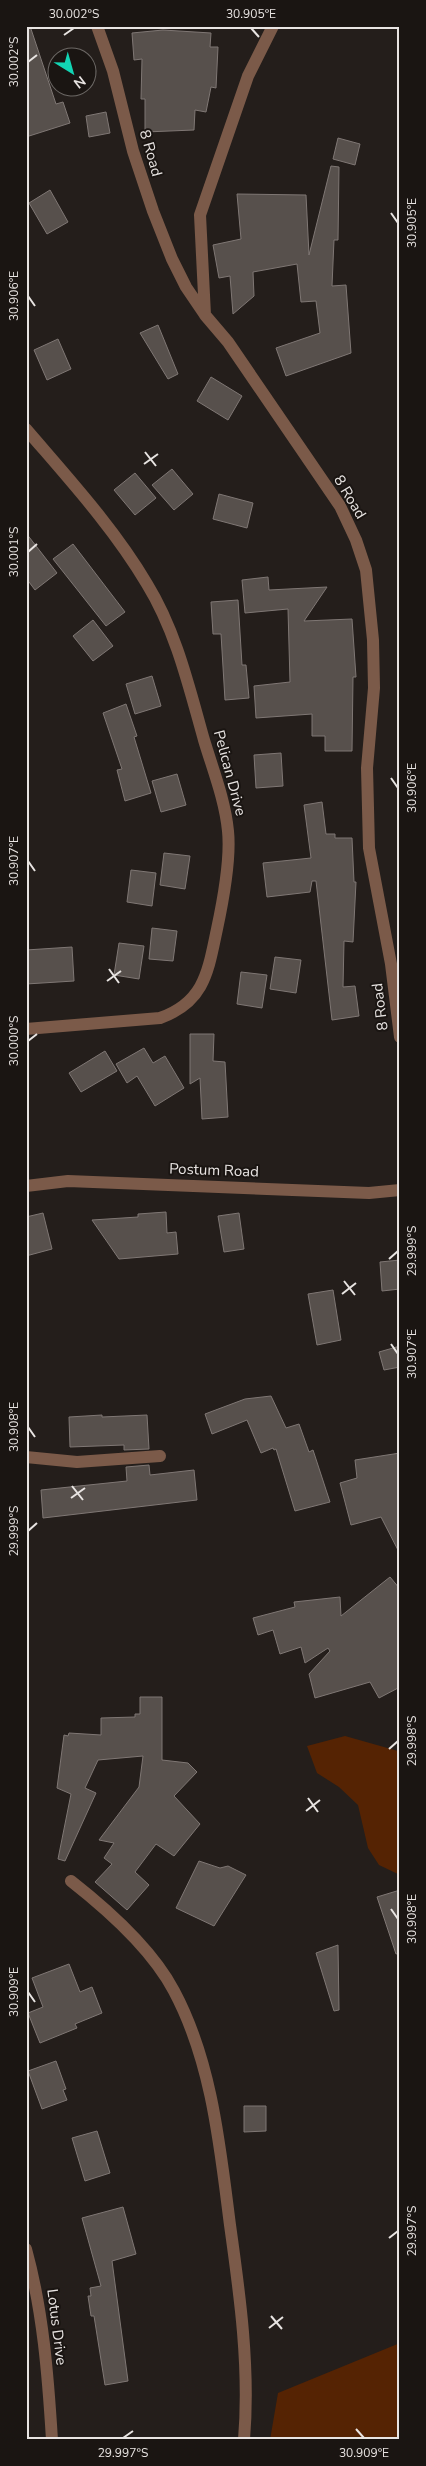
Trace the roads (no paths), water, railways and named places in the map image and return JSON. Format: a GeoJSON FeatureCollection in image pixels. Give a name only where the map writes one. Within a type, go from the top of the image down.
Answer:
{"type":"FeatureCollection","features":[{"type":"Feature","properties":{"kind":"street","name":"8 Road"},"geometry":{"type":"LineString","coordinates":[[97,26],[113,71],[133,151],[153,211],[186,287],[205,315],[228,342],[340,506],[356,540],[366,570],[373,640],[374,688],[367,768],[369,848],[391,964],[400,1037]]}},
{"type":"Feature","properties":{"kind":"street"},"geometry":{"type":"LineString","coordinates":[[205,315],[200,215],[248,76],[273,26]]}},
{"type":"Feature","properties":{"kind":"street","name":"Pelican Drive"},"geometry":{"type":"LineString","coordinates":[[26,429],[128,553],[148,584],[164,616],[183,667],[221,793],[228,832],[219,919],[210,964],[201,988],[192,1001],[174,1013],[160,1018],[26,1030]]}},
{"type":"Feature","properties":{"kind":"street","name":"Postum Road"},"geometry":{"type":"LineString","coordinates":[[26,1186],[68,1181],[369,1193],[400,1190]]}},
{"type":"Feature","properties":{"kind":"street"},"geometry":{"type":"LineString","coordinates":[[26,1457],[78,1462],[160,1456]]}},
{"type":"Feature","properties":{"kind":"street"},"geometry":{"type":"LineString","coordinates":[[71,1882],[101,1905],[156,1965],[174,1990],[194,2036],[204,2066],[227,2202],[244,2331],[244,2440]]}},
{"type":"Feature","properties":{"kind":"street","name":"Lotus Drive"},"geometry":{"type":"LineString","coordinates":[[26,2249],[37,2288],[45,2352],[52,2440]]}}]}
